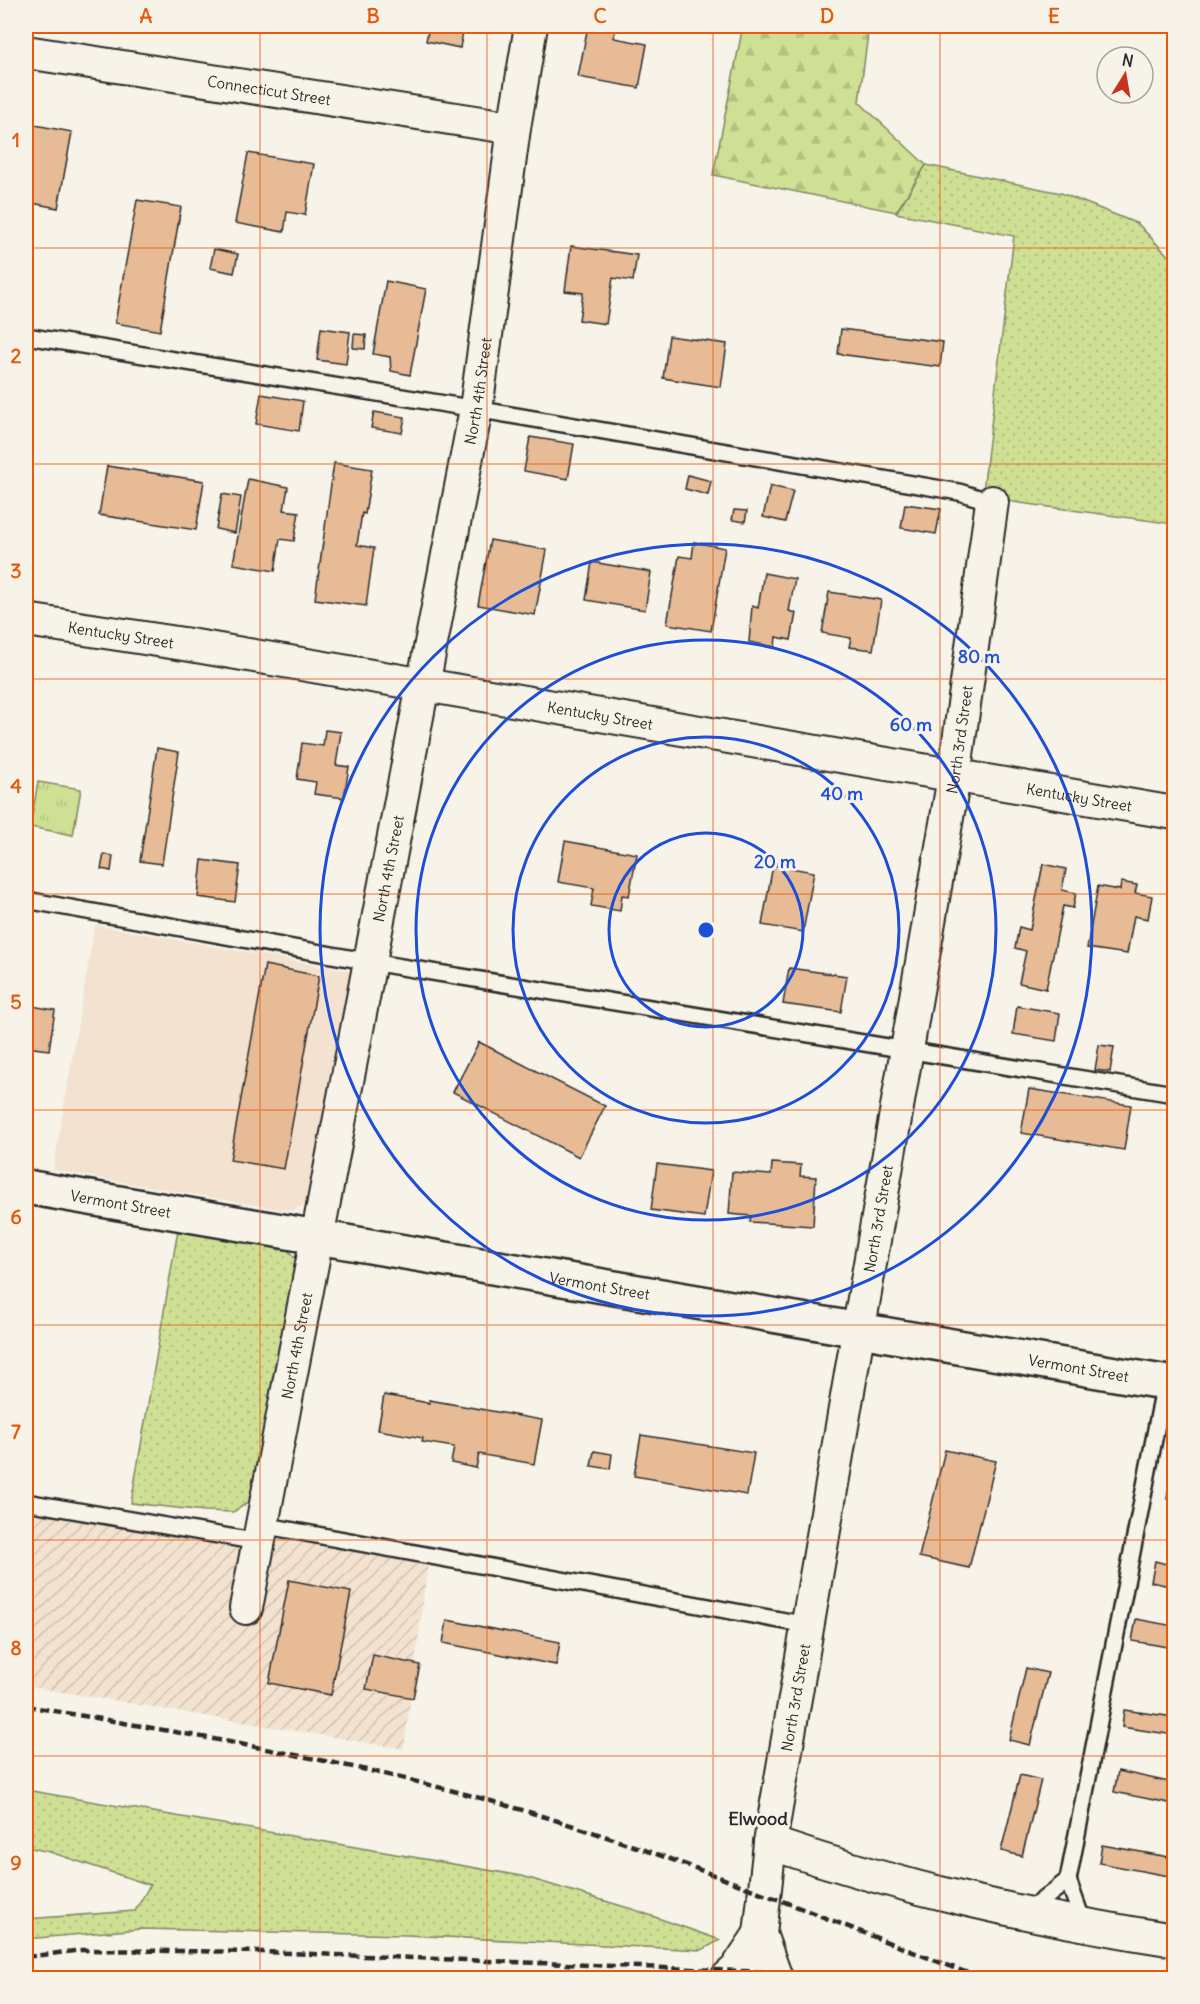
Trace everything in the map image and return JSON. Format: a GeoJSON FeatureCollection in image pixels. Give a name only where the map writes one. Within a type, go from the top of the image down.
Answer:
{"type":"FeatureCollection","features":[{"type":"Feature","properties":{"kind":"street","name":"North 4th Street"},"geometry":{"type":"LineString","coordinates":[[246,1608],[425,685],[476,409],[514,128],[531,26]]}},
{"type":"Feature","properties":{"kind":"street","name":"Connecticut Street"},"geometry":{"type":"LineString","coordinates":[[26,52],[514,128]]}},
{"type":"Feature","properties":{"kind":"street","name":"North 3rd Street"},"geometry":{"type":"LineString","coordinates":[[760,1934],[770,1843],[954,777],[992,502]]}},
{"type":"Feature","properties":{"kind":"street","name":"Kentucky Street"},"geometry":{"type":"LineString","coordinates":[[26,620],[425,685],[1174,813]]}},
{"type":"Feature","properties":{"kind":"street","name":"Vermont Street"},"geometry":{"type":"LineString","coordinates":[[26,1187],[1170,1383]]}},
{"type":"Feature","properties":{"kind":"street"},"geometry":{"type":"LineString","coordinates":[[770,1843],[843,1868],[1024,1915],[1174,1940]]}},
{"type":"Feature","properties":{"kind":"street"},"geometry":{"type":"LineString","coordinates":[[727,1978],[736,1970],[760,1934]]}},
{"type":"Feature","properties":{"kind":"street"},"geometry":{"type":"LineString","coordinates":[[760,1934],[776,1978]]}},
{"type":"Feature","properties":{"kind":"lane"},"geometry":{"type":"LineString","coordinates":[[26,336],[476,409],[959,492],[992,502]]}},
{"type":"Feature","properties":{"kind":"lane"},"geometry":{"type":"LineString","coordinates":[[26,900],[371,963],[1174,1094]]}},
{"type":"Feature","properties":{"kind":"lane"},"geometry":{"type":"LineString","coordinates":[[1084,1926],[1068,1880],[1170,1383]]}},
{"type":"Feature","properties":{"kind":"lane"},"geometry":{"type":"LineString","coordinates":[[26,1502],[260,1533],[807,1625]]}},
{"type":"Feature","properties":{"kind":"lane"},"geometry":{"type":"LineString","coordinates":[[1024,1915],[1068,1880]]}},
{"type":"Feature","properties":{"kind":"shaded area"},"geometry":{"type":"Polygon","coordinates":[[[95,925],[356,972],[309,1203],[291,1211],[53,1170],[95,925]]]}},
{"type":"Feature","properties":{"kind":"shaded area"},"geometry":{"type":"Polygon","coordinates":[[[26,1497],[119,1515],[428,1562],[404,1749],[26,1686],[26,1497]]]}},
{"type":"Feature","properties":{"kind":"green space"},"geometry":{"type":"Polygon","coordinates":[[[743,26],[869,26],[859,102],[926,165],[896,212],[713,175],[743,26]]]}},
{"type":"Feature","properties":{"kind":"green space"},"geometry":{"type":"Polygon","coordinates":[[[926,165],[1061,193],[1138,224],[1174,262],[1174,524],[1013,502],[983,491],[1014,236],[896,213],[926,165]]]}},
{"type":"Feature","properties":{"kind":"green space"},"geometry":{"type":"Polygon","coordinates":[[[38,782],[81,789],[73,835],[30,827],[38,782]]]}},
{"type":"Feature","properties":{"kind":"green space"},"geometry":{"type":"Polygon","coordinates":[[[178,1230],[288,1250],[298,1262],[259,1496],[233,1512],[131,1503],[178,1230]]]}},
{"type":"Feature","properties":{"kind":"green space"},"geometry":{"type":"Polygon","coordinates":[[[26,1790],[522,1876],[635,1910],[720,1940],[702,1950],[406,1935],[141,1929],[26,1939],[26,1919],[135,1911],[150,1885],[50,1852],[26,1847],[26,1790]]]}},
{"type":"Feature","properties":{"kind":"building"},"geometry":{"type":"Polygon","coordinates":[[[429,26],[464,26],[460,48],[426,41],[429,26]]]}},
{"type":"Feature","properties":{"kind":"building"},"geometry":{"type":"Polygon","coordinates":[[[588,26],[616,26],[614,38],[647,44],[639,88],[578,77],[588,26]]]}},
{"type":"Feature","properties":{"kind":"building"},"geometry":{"type":"Polygon","coordinates":[[[30,124],[72,132],[58,208],[26,202],[26,145],[30,124]]]}},
{"type":"Feature","properties":{"kind":"building"},"geometry":{"type":"Polygon","coordinates":[[[248,153],[314,164],[305,215],[287,212],[284,232],[235,223],[248,153]]]}},
{"type":"Feature","properties":{"kind":"building"},"geometry":{"type":"Polygon","coordinates":[[[137,200],[181,207],[160,331],[115,323],[137,200]]]}},
{"type":"Feature","properties":{"kind":"building"},"geometry":{"type":"Polygon","coordinates":[[[571,246],[637,255],[633,281],[613,278],[606,324],[579,320],[583,293],[565,291],[571,246]]]}},
{"type":"Feature","properties":{"kind":"building"},"geometry":{"type":"Polygon","coordinates":[[[214,249],[238,254],[234,273],[210,268],[214,249]]]}},
{"type":"Feature","properties":{"kind":"building"},"geometry":{"type":"Polygon","coordinates":[[[386,281],[426,289],[410,375],[391,371],[390,357],[373,354],[386,281]]]}},
{"type":"Feature","properties":{"kind":"building"},"geometry":{"type":"Polygon","coordinates":[[[321,328],[350,332],[346,364],[317,360],[321,328]]]}},
{"type":"Feature","properties":{"kind":"building"},"geometry":{"type":"Polygon","coordinates":[[[841,329],[943,342],[940,367],[838,354],[841,329]]]}},
{"type":"Feature","properties":{"kind":"building"},"geometry":{"type":"Polygon","coordinates":[[[354,334],[366,335],[365,349],[353,348],[354,334]]]}},
{"type":"Feature","properties":{"kind":"building"},"geometry":{"type":"Polygon","coordinates":[[[669,336],[727,344],[721,387],[663,378],[669,336]]]}},
{"type":"Feature","properties":{"kind":"building"},"geometry":{"type":"Polygon","coordinates":[[[261,394],[303,401],[299,431],[256,424],[261,394]]]}},
{"type":"Feature","properties":{"kind":"building"},"geometry":{"type":"Polygon","coordinates":[[[374,412],[405,417],[402,433],[371,428],[374,412]]]}},
{"type":"Feature","properties":{"kind":"building"},"geometry":{"type":"Polygon","coordinates":[[[530,437],[574,444],[568,479],[524,471],[530,437]]]}},
{"type":"Feature","properties":{"kind":"building"},"geometry":{"type":"Polygon","coordinates":[[[334,463],[372,469],[365,514],[362,513],[357,545],[374,548],[366,606],[315,599],[334,463]]]}},
{"type":"Feature","properties":{"kind":"building"},"geometry":{"type":"Polygon","coordinates":[[[107,466],[204,481],[196,530],[99,515],[107,466]]]}},
{"type":"Feature","properties":{"kind":"building"},"geometry":{"type":"Polygon","coordinates":[[[688,475],[711,481],[708,495],[685,489],[688,475]]]}},
{"type":"Feature","properties":{"kind":"building"},"geometry":{"type":"Polygon","coordinates":[[[248,479],[288,487],[284,510],[299,512],[294,541],[280,539],[275,571],[233,564],[248,479]]]}},
{"type":"Feature","properties":{"kind":"building"},"geometry":{"type":"Polygon","coordinates":[[[770,486],[793,491],[785,522],[763,517],[770,486]]]}},
{"type":"Feature","properties":{"kind":"building"},"geometry":{"type":"Polygon","coordinates":[[[222,494],[241,497],[235,533],[216,529],[222,494]]]}},
{"type":"Feature","properties":{"kind":"building"},"geometry":{"type":"Polygon","coordinates":[[[905,504],[941,509],[936,534],[901,528],[905,504]]]}},
{"type":"Feature","properties":{"kind":"building"},"geometry":{"type":"Polygon","coordinates":[[[734,510],[747,511],[745,522],[732,520],[734,510]]]}},
{"type":"Feature","properties":{"kind":"building"},"geometry":{"type":"Polygon","coordinates":[[[490,540],[547,550],[535,615],[478,605],[490,540]]]}},
{"type":"Feature","properties":{"kind":"building"},"geometry":{"type":"Polygon","coordinates":[[[694,542],[725,548],[711,631],[667,624],[679,556],[692,558],[694,542]]]}},
{"type":"Feature","properties":{"kind":"building"},"geometry":{"type":"Polygon","coordinates":[[[592,562],[651,572],[645,610],[586,600],[592,562]]]}},
{"type":"Feature","properties":{"kind":"building"},"geometry":{"type":"Polygon","coordinates":[[[764,573],[795,579],[789,611],[796,613],[791,640],[776,637],[775,647],[749,642],[752,606],[758,608],[764,573]]]}},
{"type":"Feature","properties":{"kind":"building"},"geometry":{"type":"Polygon","coordinates":[[[829,592],[881,600],[873,650],[849,647],[851,638],[822,633],[829,592]]]}},
{"type":"Feature","properties":{"kind":"building"},"geometry":{"type":"Polygon","coordinates":[[[325,730],[341,732],[336,765],[349,767],[344,798],[314,794],[316,782],[297,779],[302,743],[323,746],[325,730]]]}},
{"type":"Feature","properties":{"kind":"building"},"geometry":{"type":"Polygon","coordinates":[[[157,748],[179,752],[162,864],[140,861],[157,748]]]}},
{"type":"Feature","properties":{"kind":"building"},"geometry":{"type":"Polygon","coordinates":[[[565,841],[637,854],[629,896],[622,895],[620,911],[591,906],[594,888],[558,882],[565,841]]]}},
{"type":"Feature","properties":{"kind":"building"},"geometry":{"type":"Polygon","coordinates":[[[104,854],[113,856],[111,871],[101,869],[104,854]]]}},
{"type":"Feature","properties":{"kind":"building"},"geometry":{"type":"Polygon","coordinates":[[[202,860],[240,865],[235,902],[198,897],[202,860]]]}},
{"type":"Feature","properties":{"kind":"building"},"geometry":{"type":"Polygon","coordinates":[[[1043,864],[1066,869],[1062,890],[1076,893],[1073,908],[1063,906],[1046,989],[1019,983],[1026,951],[1015,948],[1019,927],[1030,930],[1043,864]]]}},
{"type":"Feature","properties":{"kind":"building"},"geometry":{"type":"Polygon","coordinates":[[[773,865],[814,872],[803,932],[762,925],[773,865]]]}},
{"type":"Feature","properties":{"kind":"building"},"geometry":{"type":"Polygon","coordinates":[[[1121,882],[1137,885],[1135,893],[1152,896],[1148,919],[1134,916],[1127,954],[1087,948],[1098,886],[1120,890],[1121,882]]]}},
{"type":"Feature","properties":{"kind":"building"},"geometry":{"type":"Polygon","coordinates":[[[265,965],[319,976],[284,1169],[230,1160],[265,965]]]}},
{"type":"Feature","properties":{"kind":"building"},"geometry":{"type":"Polygon","coordinates":[[[789,968],[847,976],[841,1012],[783,1004],[789,968]]]}},
{"type":"Feature","properties":{"kind":"building"},"geometry":{"type":"Polygon","coordinates":[[[26,1005],[55,1010],[49,1050],[26,1047],[26,1005]]]}},
{"type":"Feature","properties":{"kind":"building"},"geometry":{"type":"Polygon","coordinates":[[[1017,1006],[1060,1013],[1056,1041],[1013,1034],[1017,1006]]]}},
{"type":"Feature","properties":{"kind":"building"},"geometry":{"type":"Polygon","coordinates":[[[479,1042],[605,1106],[579,1157],[453,1092],[479,1042]]]}},
{"type":"Feature","properties":{"kind":"building"},"geometry":{"type":"Polygon","coordinates":[[[1099,1045],[1114,1047],[1110,1072],[1095,1070],[1099,1045]]]}},
{"type":"Feature","properties":{"kind":"building"},"geometry":{"type":"Polygon","coordinates":[[[1029,1089],[1131,1105],[1124,1150],[1021,1133],[1029,1089]]]}},
{"type":"Feature","properties":{"kind":"building"},"geometry":{"type":"Polygon","coordinates":[[[772,1163],[801,1165],[800,1176],[816,1177],[813,1226],[750,1222],[751,1216],[729,1214],[732,1172],[771,1175],[772,1163]]]}},
{"type":"Feature","properties":{"kind":"building"},"geometry":{"type":"Polygon","coordinates":[[[657,1164],[711,1171],[704,1217],[651,1210],[657,1164]]]}},
{"type":"Feature","properties":{"kind":"building"},"geometry":{"type":"Polygon","coordinates":[[[384,1395],[429,1403],[429,1400],[542,1420],[534,1464],[479,1454],[476,1468],[451,1463],[454,1447],[422,1442],[423,1438],[378,1430],[384,1395]]]}},
{"type":"Feature","properties":{"kind":"building"},"geometry":{"type":"Polygon","coordinates":[[[641,1435],[754,1453],[747,1495],[634,1476],[641,1435]]]}},
{"type":"Feature","properties":{"kind":"building"},"geometry":{"type":"Polygon","coordinates":[[[945,1450],[996,1461],[969,1568],[919,1557],[945,1450]]]}},
{"type":"Feature","properties":{"kind":"building"},"geometry":{"type":"Polygon","coordinates":[[[594,1451],[612,1454],[610,1469],[591,1466],[594,1451]]]}},
{"type":"Feature","properties":{"kind":"building"},"geometry":{"type":"Polygon","coordinates":[[[1170,1478],[1174,1478],[1174,1500],[1167,1499],[1170,1478]]]}},
{"type":"Feature","properties":{"kind":"building"},"geometry":{"type":"Polygon","coordinates":[[[1155,1561],[1174,1566],[1174,1587],[1151,1582],[1155,1561]]]}},
{"type":"Feature","properties":{"kind":"building"},"geometry":{"type":"Polygon","coordinates":[[[289,1580],[351,1592],[331,1695],[269,1683],[289,1580]]]}},
{"type":"Feature","properties":{"kind":"building"},"geometry":{"type":"Polygon","coordinates":[[[1136,1619],[1174,1626],[1174,1648],[1132,1641],[1136,1619]]]}},
{"type":"Feature","properties":{"kind":"building"},"geometry":{"type":"Polygon","coordinates":[[[447,1620],[560,1642],[556,1665],[443,1643],[447,1620]]]}},
{"type":"Feature","properties":{"kind":"building"},"geometry":{"type":"Polygon","coordinates":[[[373,1655],[420,1665],[413,1698],[366,1689],[373,1655]]]}},
{"type":"Feature","properties":{"kind":"building"},"geometry":{"type":"Polygon","coordinates":[[[1026,1668],[1048,1673],[1030,1745],[1009,1740],[1026,1668]]]}},
{"type":"Feature","properties":{"kind":"building"},"geometry":{"type":"Polygon","coordinates":[[[1124,1710],[1174,1717],[1174,1735],[1122,1727],[1124,1710]]]}},
{"type":"Feature","properties":{"kind":"building"},"geometry":{"type":"Polygon","coordinates":[[[1118,1771],[1174,1783],[1174,1804],[1114,1792],[1118,1771]]]}},
{"type":"Feature","properties":{"kind":"building"},"geometry":{"type":"Polygon","coordinates":[[[1020,1775],[1041,1780],[1022,1856],[1001,1851],[1020,1775]]]}},
{"type":"Feature","properties":{"kind":"building"},"geometry":{"type":"Polygon","coordinates":[[[1102,1845],[1174,1858],[1174,1877],[1099,1863],[1102,1845]]]}},
{"type":"Feature","properties":{"kind":"railway"},"geometry":{"type":"LineString","coordinates":[[26,1706],[318,1760],[491,1801],[616,1840],[738,1884],[981,1978]]}},
{"type":"Feature","properties":{"kind":"railway"},"geometry":{"type":"LineString","coordinates":[[26,1957],[82,1950],[263,1952],[816,1974],[850,1978]]}},
{"type":"Feature","properties":{"kind":"district","name":"Elwood"},"geometry":{"type":"Point","coordinates":[758,1818]}}]}
